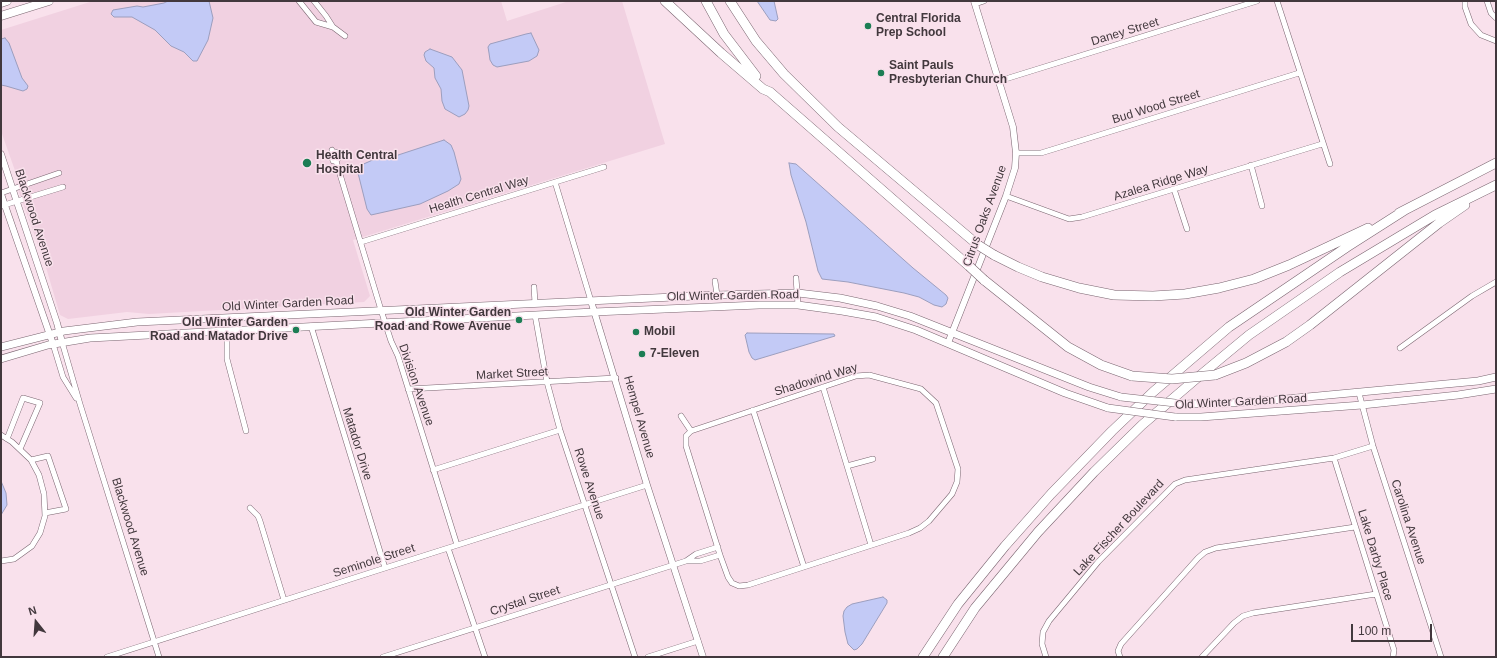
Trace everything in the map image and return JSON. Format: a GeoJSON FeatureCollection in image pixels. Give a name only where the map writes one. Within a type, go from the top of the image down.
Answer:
{"type":"FeatureCollection","features":[{"type":"Feature","properties":{"kind":"highway"},"geometry":{"type":"LineString","coordinates":[[1,3],[7,1]]}},
{"type":"Feature","properties":{"kind":"highway"},"geometry":{"type":"LineString","coordinates":[[1,16],[49,1]]}},
{"type":"Feature","properties":{"kind":"highway"},"geometry":{"type":"LineString","coordinates":[[665,1],[727,58],[763,89],[770,92]]}},
{"type":"Feature","properties":{"kind":"highway"},"geometry":{"type":"LineString","coordinates":[[706,1],[720,28],[735,50],[770,92],[984,280],[1068,347],[1101,365],[1132,376],[1172,380],[1215,375],[1246,363],[1286,342],[1310,325],[1439,223],[1496,186]]}},
{"type":"Feature","properties":{"kind":"highway"},"geometry":{"type":"LineString","coordinates":[[730,1],[756,41],[780,68],[833,122],[978,245],[1018,267],[1042,277],[1079,288],[1114,294],[1153,296],[1185,294],[1219,288],[1254,279],[1288,265],[1405,210],[1496,163]]}},
{"type":"Feature","properties":{"kind":"highway"},"geometry":{"type":"LineString","coordinates":[[943,657],[975,608],[1038,532],[1094,472],[1142,424],[1249,336],[1340,272],[1435,215],[1496,186]]}},
{"type":"Feature","properties":{"kind":"highway"},"geometry":{"type":"LineString","coordinates":[[923,657],[958,604],[1016,534],[1051,494],[1112,431],[1154,392],[1229,328],[1347,247],[1405,210]]}},
{"type":"Feature","properties":{"kind":"main road","name":"Old Winter Garden Road"},"geometry":{"type":"LineString","coordinates":[[1,347],[59,332],[101,325],[137,322],[717,295],[798,293],[840,298],[877,306],[910,316],[1089,387],[1121,397],[1184,404],[1230,403],[1359,393],[1478,381],[1496,377]]}},
{"type":"Feature","properties":{"kind":"main road","name":"Old Winter Garden Road"},"geometry":{"type":"LineString","coordinates":[[1,360],[62,342],[90,338],[594,312],[759,305],[798,305],[876,317],[916,330],[1065,393],[1108,408],[1175,417],[1201,417],[1362,405],[1458,395],[1496,389]]}},
{"type":"Feature","properties":{"kind":"street"},"geometry":{"type":"LineString","coordinates":[[299,1],[316,22],[333,27],[345,36]]}},
{"type":"Feature","properties":{"kind":"street"},"geometry":{"type":"LineString","coordinates":[[314,1],[333,27]]}},
{"type":"Feature","properties":{"kind":"street"},"geometry":{"type":"LineString","coordinates":[[975,2],[984,1]]}},
{"type":"Feature","properties":{"kind":"street","name":"Daney Street"},"geometry":{"type":"LineString","coordinates":[[999,81],[1258,1]]}},
{"type":"Feature","properties":{"kind":"street"},"geometry":{"type":"LineString","coordinates":[[1277,1],[1322,144],[1330,164]]}},
{"type":"Feature","properties":{"kind":"street"},"geometry":{"type":"LineString","coordinates":[[1465,1],[1465,7],[1471,24],[1481,36],[1496,41]]}},
{"type":"Feature","properties":{"kind":"street"},"geometry":{"type":"LineString","coordinates":[[1487,1],[1491,13],[1496,18]]}},
{"type":"Feature","properties":{"kind":"street","name":"Citrus Oaks Avenue"},"geometry":{"type":"LineString","coordinates":[[948,343],[1006,196],[1015,168],[1016,153],[1013,127],[975,2]]}},
{"type":"Feature","properties":{"kind":"street","name":"Bud Wood Street"},"geometry":{"type":"LineString","coordinates":[[1016,153],[1041,153],[1299,73]]}},
{"type":"Feature","properties":{"kind":"street","name":"Azalea Ridge Way"},"geometry":{"type":"LineString","coordinates":[[1006,196],[1069,219],[1082,217],[1322,144]]}},
{"type":"Feature","properties":{"kind":"street","name":"Division Avenue"},"geometry":{"type":"LineString","coordinates":[[333,151],[331,154],[333,160],[336,161],[381,310],[391,341],[398,356],[457,545]]}},
{"type":"Feature","properties":{"kind":"street","name":"Blackwood Avenue"},"geometry":{"type":"LineString","coordinates":[[1,154],[59,332],[159,657]]}},
{"type":"Feature","properties":{"kind":"street"},"geometry":{"type":"LineString","coordinates":[[1251,165],[1262,206]]}},
{"type":"Feature","properties":{"kind":"street","name":"Health Central Way"},"geometry":{"type":"LineString","coordinates":[[361,242],[604,167]]}},
{"type":"Feature","properties":{"kind":"street"},"geometry":{"type":"LineString","coordinates":[[1,193],[59,173]]}},
{"type":"Feature","properties":{"kind":"street","name":"Hempel Avenue"},"geometry":{"type":"LineString","coordinates":[[555,182],[594,312],[616,378],[647,486],[703,657]]}},
{"type":"Feature","properties":{"kind":"street"},"geometry":{"type":"LineString","coordinates":[[3,205],[63,187]]}},
{"type":"Feature","properties":{"kind":"street"},"geometry":{"type":"LineString","coordinates":[[1174,189],[1187,229]]}},
{"type":"Feature","properties":{"kind":"street","name":"Blackwood Avenue"},"geometry":{"type":"LineString","coordinates":[[1,193],[3,205],[49,334],[54,344],[64,377],[80,404]]}},
{"type":"Feature","properties":{"kind":"street"},"geometry":{"type":"LineString","coordinates":[[796,278],[798,305]]}},
{"type":"Feature","properties":{"kind":"street"},"geometry":{"type":"LineString","coordinates":[[715,282],[717,295]]}},
{"type":"Feature","properties":{"kind":"street"},"geometry":{"type":"LineString","coordinates":[[1400,348],[1472,296],[1496,282]]}},
{"type":"Feature","properties":{"kind":"street"},"geometry":{"type":"LineString","coordinates":[[534,287],[535,304]]}},
{"type":"Feature","properties":{"kind":"street","name":"Rowe Avenue"},"geometry":{"type":"LineString","coordinates":[[535,315],[547,382],[560,430],[635,657]]}},
{"type":"Feature","properties":{"kind":"street","name":"Matador Drive"},"geometry":{"type":"LineString","coordinates":[[311,326],[385,568]]}},
{"type":"Feature","properties":{"kind":"street"},"geometry":{"type":"LineString","coordinates":[[227,330],[227,359],[246,431]]}},
{"type":"Feature","properties":{"kind":"street","name":"Shadowind Way"},"geometry":{"type":"LineString","coordinates":[[869,375],[921,389],[936,403],[958,469],[957,482],[952,494],[929,521],[914,531],[748,585],[739,586],[732,583],[728,577],[720,555],[686,446],[686,436],[691,431],[822,387],[856,376],[869,375]]}},
{"type":"Feature","properties":{"kind":"street","name":"Market Street"},"geometry":{"type":"LineString","coordinates":[[408,389],[616,378]]}},
{"type":"Feature","properties":{"kind":"street"},"geometry":{"type":"LineString","coordinates":[[822,387],[871,545]]}},
{"type":"Feature","properties":{"kind":"street","name":"Carolina Avenue"},"geometry":{"type":"LineString","coordinates":[[1359,393],[1373,446],[1441,657]]}},
{"type":"Feature","properties":{"kind":"street"},"geometry":{"type":"LineString","coordinates":[[7,439],[23,398],[40,403],[20,449]]}},
{"type":"Feature","properties":{"kind":"street"},"geometry":{"type":"LineString","coordinates":[[753,410],[804,567]]}},
{"type":"Feature","properties":{"kind":"street"},"geometry":{"type":"LineString","coordinates":[[681,416],[691,431]]}},
{"type":"Feature","properties":{"kind":"street"},"geometry":{"type":"LineString","coordinates":[[433,470],[560,430]]}},
{"type":"Feature","properties":{"kind":"street"},"geometry":{"type":"LineString","coordinates":[[1,435],[32,460],[39,475],[44,494],[45,513],[40,533],[32,546],[14,559],[1,562]]}},
{"type":"Feature","properties":{"kind":"street","name":"Lake Fischer Boulevard"},"geometry":{"type":"LineString","coordinates":[[1046,657],[1042,644],[1043,632],[1049,621],[1098,562],[1175,484],[1185,480],[1334,458],[1373,446]]}},
{"type":"Feature","properties":{"kind":"street"},"geometry":{"type":"LineString","coordinates":[[32,460],[48,456],[66,509],[45,513]]}},
{"type":"Feature","properties":{"kind":"street"},"geometry":{"type":"LineString","coordinates":[[847,466],[873,458]]}},
{"type":"Feature","properties":{"kind":"street","name":"Lake Darby Place"},"geometry":{"type":"LineString","coordinates":[[1334,458],[1394,650],[1393,657]]}},
{"type":"Feature","properties":{"kind":"street","name":"Seminole Street"},"geometry":{"type":"LineString","coordinates":[[107,657],[647,486]]}},
{"type":"Feature","properties":{"kind":"street"},"geometry":{"type":"LineString","coordinates":[[250,508],[258,516],[260,521],[284,600]]}},
{"type":"Feature","properties":{"kind":"street"},"geometry":{"type":"LineString","coordinates":[[1120,657],[1118,651],[1121,644],[1205,552],[1216,548],[1355,527]]}},
{"type":"Feature","properties":{"kind":"street"},"geometry":{"type":"LineString","coordinates":[[686,561],[696,554],[718,547]]}},
{"type":"Feature","properties":{"kind":"street"},"geometry":{"type":"LineString","coordinates":[[448,548],[485,657]]}},
{"type":"Feature","properties":{"kind":"street"},"geometry":{"type":"LineString","coordinates":[[673,565],[686,561],[700,561],[720,555]]}},
{"type":"Feature","properties":{"kind":"street","name":"Crystal Street"},"geometry":{"type":"LineString","coordinates":[[383,657],[673,565]]}},
{"type":"Feature","properties":{"kind":"street"},"geometry":{"type":"LineString","coordinates":[[1202,657],[1234,623],[1243,616],[1253,613],[1376,594]]}},
{"type":"Feature","properties":{"kind":"street"},"geometry":{"type":"LineString","coordinates":[[648,657],[698,641]]}},
{"type":"Feature","properties":{"kind":"shaded area","name":"Health Central Hospital"},"geometry":{"type":"Polygon","coordinates":[[[93,1],[501,1],[507,21],[569,1],[622,1],[665,144],[353,240],[370,296],[364,302],[149,314],[127,312],[68,319],[60,315],[45,264],[16,184],[19,182],[1,131],[1,30],[93,1]]]}},
{"type":"Feature","properties":{"kind":"water"},"geometry":{"type":"Polygon","coordinates":[[[168,1],[209,1],[213,18],[208,40],[197,61],[193,61],[184,52],[171,46],[155,30],[132,17],[114,17],[111,14],[113,10],[137,6],[143,7],[168,1]]]}},
{"type":"Feature","properties":{"kind":"water"},"geometry":{"type":"Polygon","coordinates":[[[757,1],[774,1],[778,19],[776,21],[770,20],[757,1]]]}},
{"type":"Feature","properties":{"kind":"water"},"geometry":{"type":"Polygon","coordinates":[[[531,33],[539,50],[537,56],[529,61],[497,67],[493,65],[490,60],[488,47],[490,44],[531,33]]]}},
{"type":"Feature","properties":{"kind":"water"},"geometry":{"type":"Polygon","coordinates":[[[5,38],[9,43],[22,78],[28,86],[27,89],[23,91],[1,85],[1,39],[5,38]]]}},
{"type":"Feature","properties":{"kind":"water"},"geometry":{"type":"Polygon","coordinates":[[[430,49],[452,57],[462,70],[469,106],[465,114],[459,117],[445,109],[442,101],[441,89],[435,78],[434,68],[426,61],[424,55],[425,52],[430,49]]]}},
{"type":"Feature","properties":{"kind":"water"},"geometry":{"type":"Polygon","coordinates":[[[444,140],[451,145],[454,152],[461,179],[459,184],[448,191],[420,204],[371,215],[367,209],[357,169],[359,166],[375,159],[389,158],[444,140]]]}},
{"type":"Feature","properties":{"kind":"water"},"geometry":{"type":"Polygon","coordinates":[[[789,163],[796,164],[913,268],[946,295],[948,298],[946,304],[942,307],[934,305],[919,297],[904,293],[848,282],[822,279],[818,271],[789,163]]]}},
{"type":"Feature","properties":{"kind":"water"},"geometry":{"type":"Polygon","coordinates":[[[747,333],[834,334],[835,336],[755,360],[749,352],[745,335],[747,333]]]}},
{"type":"Feature","properties":{"kind":"water"},"geometry":{"type":"Polygon","coordinates":[[[1,481],[6,493],[7,505],[1,515],[1,481]]]}},
{"type":"Feature","properties":{"kind":"water"},"geometry":{"type":"Polygon","coordinates":[[[883,597],[887,600],[887,603],[862,644],[854,650],[848,644],[843,616],[844,611],[852,604],[883,597]]]}},
{"type":"Feature","properties":{"kind":"place","name":"Central Florida Prep School"},"geometry":{"type":"Point","coordinates":[868,26]}},
{"type":"Feature","properties":{"kind":"place","name":"Saint Pauls Presbyterian Church"},"geometry":{"type":"Point","coordinates":[881,73]}},
{"type":"Feature","properties":{"kind":"place","name":"Health Central Hospital"},"geometry":{"type":"Point","coordinates":[307,163]}},
{"type":"Feature","properties":{"kind":"place","name":"Old Winter Garden Road and Rowe Avenue"},"geometry":{"type":"Point","coordinates":[519,320]}},
{"type":"Feature","properties":{"kind":"place","name":"Old Winter Garden Road and Matador Drive"},"geometry":{"type":"Point","coordinates":[296,330]}},
{"type":"Feature","properties":{"kind":"place","name":"Mobil"},"geometry":{"type":"Point","coordinates":[636,332]}},
{"type":"Feature","properties":{"kind":"place","name":"7-Eleven"},"geometry":{"type":"Point","coordinates":[642,354]}}]}
